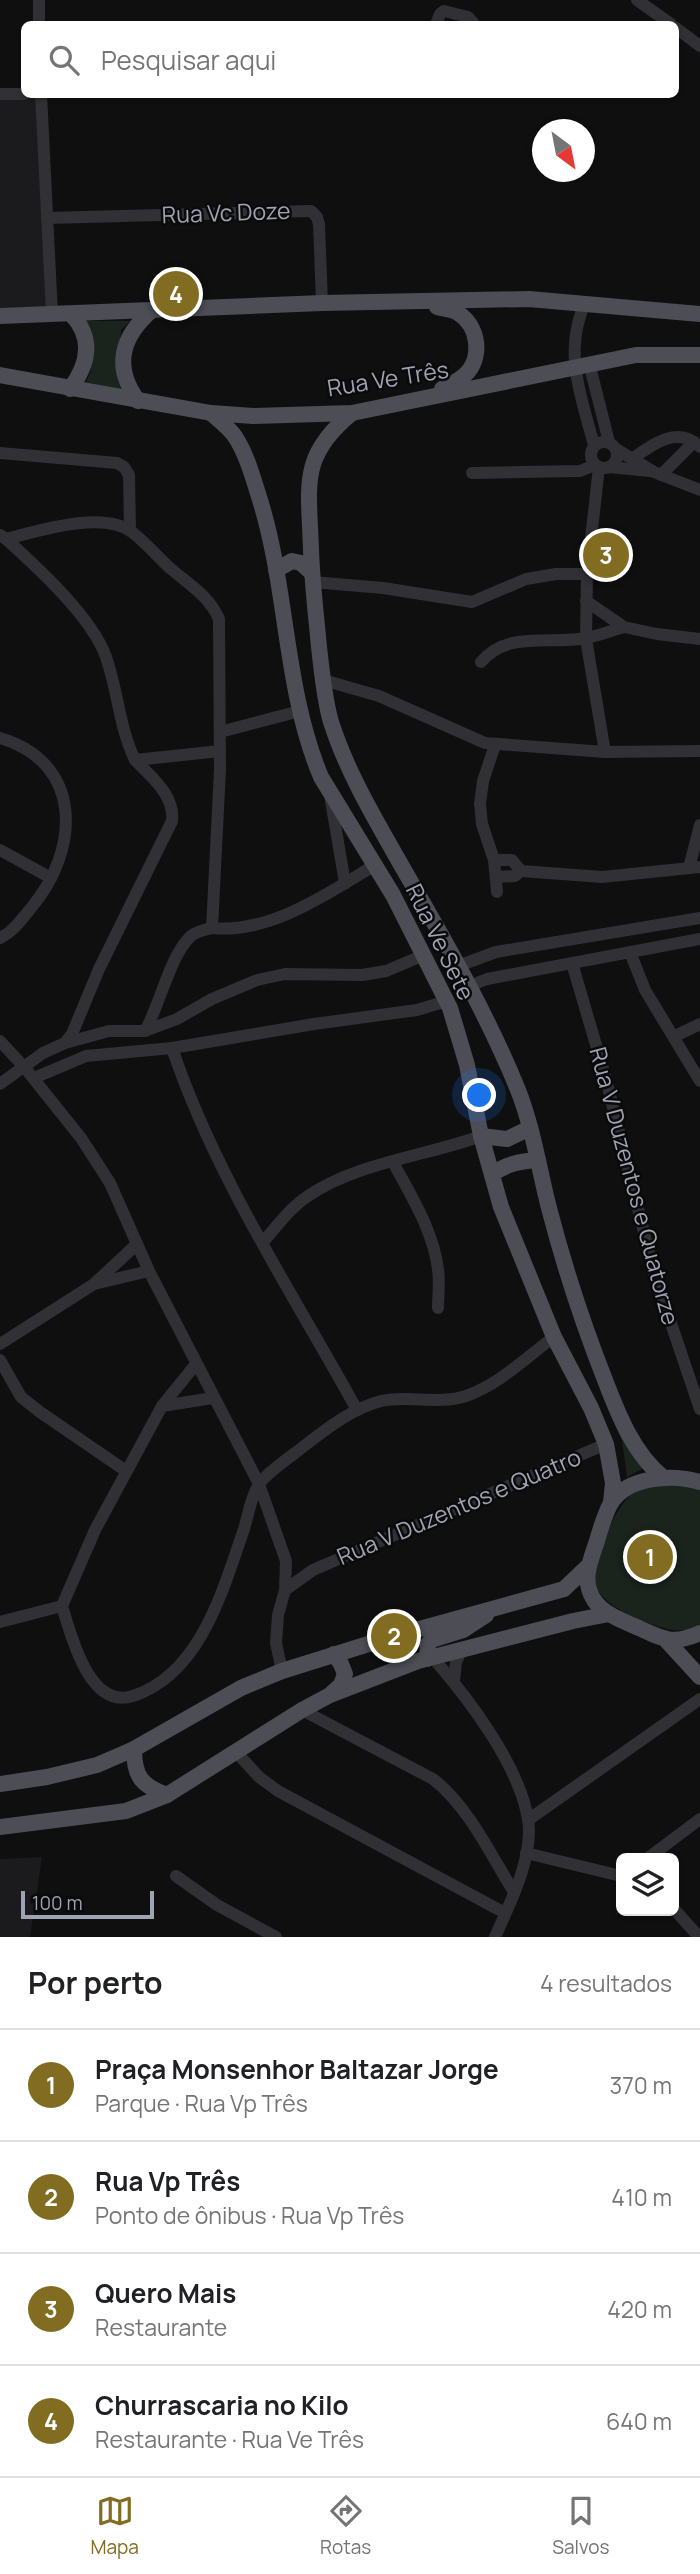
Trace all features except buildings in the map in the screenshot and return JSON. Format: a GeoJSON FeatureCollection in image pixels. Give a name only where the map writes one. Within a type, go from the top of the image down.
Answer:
{"type":"FeatureCollection","features":[{"type":"Feature","properties":{"kind":"main road"},"geometry":{"type":"LineString","coordinates":[[0,316],[322,303],[528,299],[700,314]]}},
{"type":"Feature","properties":{"kind":"main road"},"geometry":{"type":"LineString","coordinates":[[416,302],[457,312],[472,328],[476,340],[476,357],[464,376],[427,398]]}},
{"type":"Feature","properties":{"kind":"main road"},"geometry":{"type":"LineString","coordinates":[[138,401],[124,378],[125,345],[131,331],[152,310]]}},
{"type":"Feature","properties":{"kind":"main road"},"geometry":{"type":"LineString","coordinates":[[71,314],[80,323],[87,345],[87,360],[71,389]]}},
{"type":"Feature","properties":{"kind":"main road","name":"Rua Ve Três"},"geometry":{"type":"LineString","coordinates":[[0,376],[211,413],[253,416],[352,413],[636,355],[700,355]]}},
{"type":"Feature","properties":{"kind":"main road","name":"Rua Ve Sete"},"geometry":{"type":"LineString","coordinates":[[211,413],[234,436],[244,454],[269,528],[300,711],[312,757],[375,864],[447,1001],[467,1065],[481,1136],[513,1242],[554,1337],[591,1408],[606,1444],[613,1483],[611,1502]]}},
{"type":"Feature","properties":{"kind":"main road","name":"Rua Ve Sete"},"geometry":{"type":"LineString","coordinates":[[352,413],[334,428],[318,449],[311,468],[309,485],[312,577],[330,719],[346,764],[469,986],[518,1091],[561,1252],[617,1412],[652,1469],[664,1478]]}},
{"type":"Feature","properties":{"kind":"main road"},"geometry":{"type":"LineString","coordinates":[[276,570],[292,561],[301,563],[312,577]]}},
{"type":"Feature","properties":{"kind":"main road"},"geometry":{"type":"LineString","coordinates":[[325,782],[346,764]]}},
{"type":"Feature","properties":{"kind":"main road"},"geometry":{"type":"LineString","coordinates":[[481,1136],[507,1139],[530,1128]]}},
{"type":"Feature","properties":{"kind":"main road"},"geometry":{"type":"LineString","coordinates":[[492,1174],[516,1162],[538,1160]]}},
{"type":"Feature","properties":{"kind":"main road"},"geometry":{"type":"LineString","coordinates":[[572,1373],[583,1372],[599,1364]]}},
{"type":"Feature","properties":{"kind":"main road"},"geometry":{"type":"LineString","coordinates":[[700,1482],[664,1478],[637,1484],[611,1502],[587,1567],[587,1585],[594,1600],[609,1614],[667,1641],[700,1677]]}},
{"type":"Feature","properties":{"kind":"main road"},"geometry":{"type":"LineString","coordinates":[[0,1784],[47,1777],[97,1765],[134,1749],[241,1688],[282,1671],[564,1588],[587,1567]]}},
{"type":"Feature","properties":{"kind":"main road"},"geometry":{"type":"LineString","coordinates":[[430,1658],[428,1644],[431,1640],[463,1630],[493,1608]]}},
{"type":"Feature","properties":{"kind":"main road"},"geometry":{"type":"LineString","coordinates":[[0,1827],[126,1811],[167,1795],[330,1695],[430,1658],[609,1614]]}},
{"type":"Feature","properties":{"kind":"main road"},"geometry":{"type":"LineString","coordinates":[[667,1641],[683,1640],[700,1633]]}},
{"type":"Feature","properties":{"kind":"main road"},"geometry":{"type":"LineString","coordinates":[[330,1695],[341,1685],[345,1674],[334,1654]]}},
{"type":"Feature","properties":{"kind":"main road"},"geometry":{"type":"LineString","coordinates":[[134,1749],[134,1763],[139,1777],[149,1788],[167,1795]]}},
{"type":"Feature","properties":{"kind":"street"},"geometry":{"type":"LineString","coordinates":[[39,0],[39,21]]}},
{"type":"Feature","properties":{"kind":"street"},"geometry":{"type":"LineString","coordinates":[[637,0],[667,21]]}},
{"type":"Feature","properties":{"kind":"street"},"geometry":{"type":"LineString","coordinates":[[437,21],[444,11],[468,17],[471,21]]}},
{"type":"Feature","properties":{"kind":"street"},"geometry":{"type":"LineString","coordinates":[[679,30],[700,46]]}},
{"type":"Feature","properties":{"kind":"street"},"geometry":{"type":"LineString","coordinates":[[0,94],[21,94]]}},
{"type":"Feature","properties":{"kind":"street"},"geometry":{"type":"LineString","coordinates":[[41,98],[52,314]]}},
{"type":"Feature","properties":{"kind":"street","name":"Rua Vc Doze"},"geometry":{"type":"LineString","coordinates":[[47,218],[311,211],[317,217],[318,224],[322,303]]}},
{"type":"Feature","properties":{"kind":"street"},"geometry":{"type":"LineString","coordinates":[[472,473],[585,471],[617,459],[574,339],[585,303]]}},
{"type":"Feature","properties":{"kind":"street"},"geometry":{"type":"LineString","coordinates":[[582,365],[594,445],[590,455],[601,466],[657,473],[697,444]]}},
{"type":"Feature","properties":{"kind":"street"},"geometry":{"type":"LineString","coordinates":[[632,459],[665,438],[677,436],[697,444]]}},
{"type":"Feature","properties":{"kind":"street"},"geometry":{"type":"LineString","coordinates":[[594,445],[598,442],[612,445],[657,473],[700,489]]}},
{"type":"Feature","properties":{"kind":"street"},"geometry":{"type":"LineString","coordinates":[[0,453],[117,463],[124,467],[129,475],[130,531]]}},
{"type":"Feature","properties":{"kind":"street"},"geometry":{"type":"LineString","coordinates":[[601,466],[587,574],[586,639],[605,752]]}},
{"type":"Feature","properties":{"kind":"street"},"geometry":{"type":"LineString","coordinates":[[3,537],[47,528],[107,522],[130,531],[204,595],[213,606],[219,619],[220,751],[212,928]]}},
{"type":"Feature","properties":{"kind":"street"},"geometry":{"type":"LineString","coordinates":[[3,537],[76,611],[93,634],[105,654],[120,722],[135,760],[160,786],[170,801],[173,812],[172,821],[99,969],[72,1034],[65,1043]]}},
{"type":"Feature","properties":{"kind":"street"},"geometry":{"type":"LineString","coordinates":[[312,577],[472,602],[526,579],[556,574],[587,574]]}},
{"type":"Feature","properties":{"kind":"street"},"geometry":{"type":"LineString","coordinates":[[586,601],[624,627],[700,639]]}},
{"type":"Feature","properties":{"kind":"street"},"geometry":{"type":"LineString","coordinates":[[481,662],[491,650],[507,645],[527,641],[586,639],[624,627]]}},
{"type":"Feature","properties":{"kind":"street"},"geometry":{"type":"LineString","coordinates":[[323,680],[379,696],[495,745],[605,752],[700,751]]}},
{"type":"Feature","properties":{"kind":"street"},"geometry":{"type":"LineString","coordinates":[[220,732],[300,711]]}},
{"type":"Feature","properties":{"kind":"street"},"geometry":{"type":"LineString","coordinates":[[0,738],[35,753],[47,765],[60,786],[66,835],[44,892],[2,938]]}},
{"type":"Feature","properties":{"kind":"street"},"geometry":{"type":"LineString","coordinates":[[495,745],[483,782],[480,804],[482,824],[494,860],[497,892]]}},
{"type":"Feature","properties":{"kind":"street"},"geometry":{"type":"LineString","coordinates":[[135,760],[220,751]]}},
{"type":"Feature","properties":{"kind":"street"},"geometry":{"type":"LineString","coordinates":[[325,782],[345,883]]}},
{"type":"Feature","properties":{"kind":"street"},"geometry":{"type":"LineString","coordinates":[[494,860],[512,860],[521,871],[602,877],[695,868],[700,825]]}},
{"type":"Feature","properties":{"kind":"street"},"geometry":{"type":"LineString","coordinates":[[0,850],[51,878]]}},
{"type":"Feature","properties":{"kind":"street"},"geometry":{"type":"LineString","coordinates":[[145,1031],[173,963],[189,937],[198,931],[212,928],[230,930],[260,923],[308,904],[375,864]]}},
{"type":"Feature","properties":{"kind":"street"},"geometry":{"type":"LineString","coordinates":[[496,877],[516,876],[521,871]]}},
{"type":"Feature","properties":{"kind":"street"},"geometry":{"type":"LineString","coordinates":[[458,966],[496,952],[700,918]]}},
{"type":"Feature","properties":{"kind":"street"},"geometry":{"type":"LineString","coordinates":[[469,986],[487,979],[700,939]]}},
{"type":"Feature","properties":{"kind":"street"},"geometry":{"type":"LineString","coordinates":[[630,952],[645,990],[700,1081]]}},
{"type":"Feature","properties":{"kind":"street"},"geometry":{"type":"LineString","coordinates":[[29,1073],[43,1053],[65,1043],[109,1031],[145,1031],[177,1019],[212,999],[257,980],[285,974],[362,975],[386,971],[424,955]]}},
{"type":"Feature","properties":{"kind":"street","name":"Rua V Duzentos e Quatorze"},"geometry":{"type":"LineString","coordinates":[[572,963],[606,1079],[654,1273],[700,1409]]}},
{"type":"Feature","properties":{"kind":"street"},"geometry":{"type":"LineString","coordinates":[[0,1084],[86,1056],[172,1048],[417,1010],[447,1001]]}},
{"type":"Feature","properties":{"kind":"street"},"geometry":{"type":"LineString","coordinates":[[675,1036],[700,1024]]}},
{"type":"Feature","properties":{"kind":"street"},"geometry":{"type":"LineString","coordinates":[[0,1041],[29,1073],[95,1158],[110,1183],[149,1271],[259,1484],[286,1561],[285,1590],[278,1615],[276,1643],[282,1671]]}},
{"type":"Feature","properties":{"kind":"street"},"geometry":{"type":"LineString","coordinates":[[172,1048],[181,1075],[233,1189],[357,1410]]}},
{"type":"Feature","properties":{"kind":"street"},"geometry":{"type":"LineString","coordinates":[[263,1242],[307,1196],[343,1178],[481,1136]]}},
{"type":"Feature","properties":{"kind":"street"},"geometry":{"type":"LineString","coordinates":[[393,1162],[426,1225],[433,1246],[439,1271],[438,1308]]}},
{"type":"Feature","properties":{"kind":"street"},"geometry":{"type":"LineString","coordinates":[[0,1344],[94,1284],[137,1244]]}},
{"type":"Feature","properties":{"kind":"street"},"geometry":{"type":"LineString","coordinates":[[94,1284],[149,1271]]}},
{"type":"Feature","properties":{"kind":"street"},"geometry":{"type":"LineString","coordinates":[[196,1364],[162,1406],[126,1471],[62,1606],[79,1661],[110,1695],[124,1698],[141,1693],[163,1679],[190,1654],[220,1596],[259,1484],[310,1442],[357,1410],[382,1401],[434,1400],[464,1396],[488,1386],[554,1337]]}},
{"type":"Feature","properties":{"kind":"street"},"geometry":{"type":"LineString","coordinates":[[0,1360],[21,1396],[126,1471]]}},
{"type":"Feature","properties":{"kind":"street"},"geometry":{"type":"LineString","coordinates":[[162,1406],[213,1398]]}},
{"type":"Feature","properties":{"kind":"street","name":"Rua V Duzentos e Quatro"},"geometry":{"type":"LineString","coordinates":[[285,1590],[313,1570],[606,1444]]}},
{"type":"Feature","properties":{"kind":"street","name":"Rua V Duzentos e Quatro"},"geometry":{"type":"LineString","coordinates":[[286,1561],[313,1570]]}},
{"type":"Feature","properties":{"kind":"street"},"geometry":{"type":"LineString","coordinates":[[0,1622],[62,1606]]}},
{"type":"Feature","properties":{"kind":"street"},"geometry":{"type":"LineString","coordinates":[[454,1681],[454,1670],[461,1651]]}},
{"type":"Feature","properties":{"kind":"street"},"geometry":{"type":"LineString","coordinates":[[430,1658],[454,1681],[498,1746],[513,1773],[528,1820],[526,1853],[514,1892],[495,1937]]}},
{"type":"Feature","properties":{"kind":"street"},"geometry":{"type":"LineString","coordinates":[[528,1820],[700,1699]]}},
{"type":"Feature","properties":{"kind":"street"},"geometry":{"type":"LineString","coordinates":[[302,1710],[433,1779],[445,1789],[457,1802],[514,1892]]}},
{"type":"Feature","properties":{"kind":"street"},"geometry":{"type":"LineString","coordinates":[[237,1753],[259,1777],[278,1791],[505,1913]]}},
{"type":"Feature","properties":{"kind":"street"},"geometry":{"type":"LineString","coordinates":[[655,1853],[700,1819]]}},
{"type":"Feature","properties":{"kind":"street"},"geometry":{"type":"LineString","coordinates":[[526,1853],[616,1875]]}},
{"type":"Feature","properties":{"kind":"street"},"geometry":{"type":"LineString","coordinates":[[177,1876],[217,1905],[276,1937]]}},
{"type":"Feature","properties":{"kind":"street"},"geometry":{"type":"LineString","coordinates":[[679,1915],[699,1937]]}},
{"type":"Feature","properties":{"kind":"shaded area"},"geometry":{"type":"Polygon","coordinates":[[[0,94],[21,95],[21,98],[41,98],[52,314],[0,316],[0,94]]]}},
{"type":"Feature","properties":{"kind":"shaded area"},"geometry":{"type":"Polygon","coordinates":[[[83,321],[130,321],[121,330],[118,380],[121,390],[86,382],[91,371],[92,335],[83,321]]]}},
{"type":"Feature","properties":{"kind":"shaded area"},"geometry":{"type":"Polygon","coordinates":[[[618,1431],[644,1468],[627,1477],[622,1440],[618,1431]]]}},
{"type":"Feature","properties":{"kind":"shaded area"},"geometry":{"type":"Polygon","coordinates":[[[665,1482],[700,1489],[700,1628],[676,1630],[654,1625],[620,1610],[598,1590],[596,1567],[611,1523],[619,1510],[637,1490],[665,1482]]]}},
{"type":"Feature","properties":{"kind":"shaded area"},"geometry":{"type":"Polygon","coordinates":[[[42,1857],[30,1937],[0,1937],[0,1859],[42,1857]]]}},
{"type":"Feature","properties":{"kind":"place","name":"Churrascaria no Kilo"},"geometry":{"type":"Point","coordinates":[176,294]}},
{"type":"Feature","properties":{"kind":"place","name":"Quero Mais"},"geometry":{"type":"Point","coordinates":[606,555]}},
{"type":"Feature","properties":{"kind":"place","name":"Praça Monsenhor Baltazar Jorge"},"geometry":{"type":"Point","coordinates":[650,1557]}},
{"type":"Feature","properties":{"kind":"place","name":"Rua Vp Três"},"geometry":{"type":"Point","coordinates":[394,1636]}}]}
